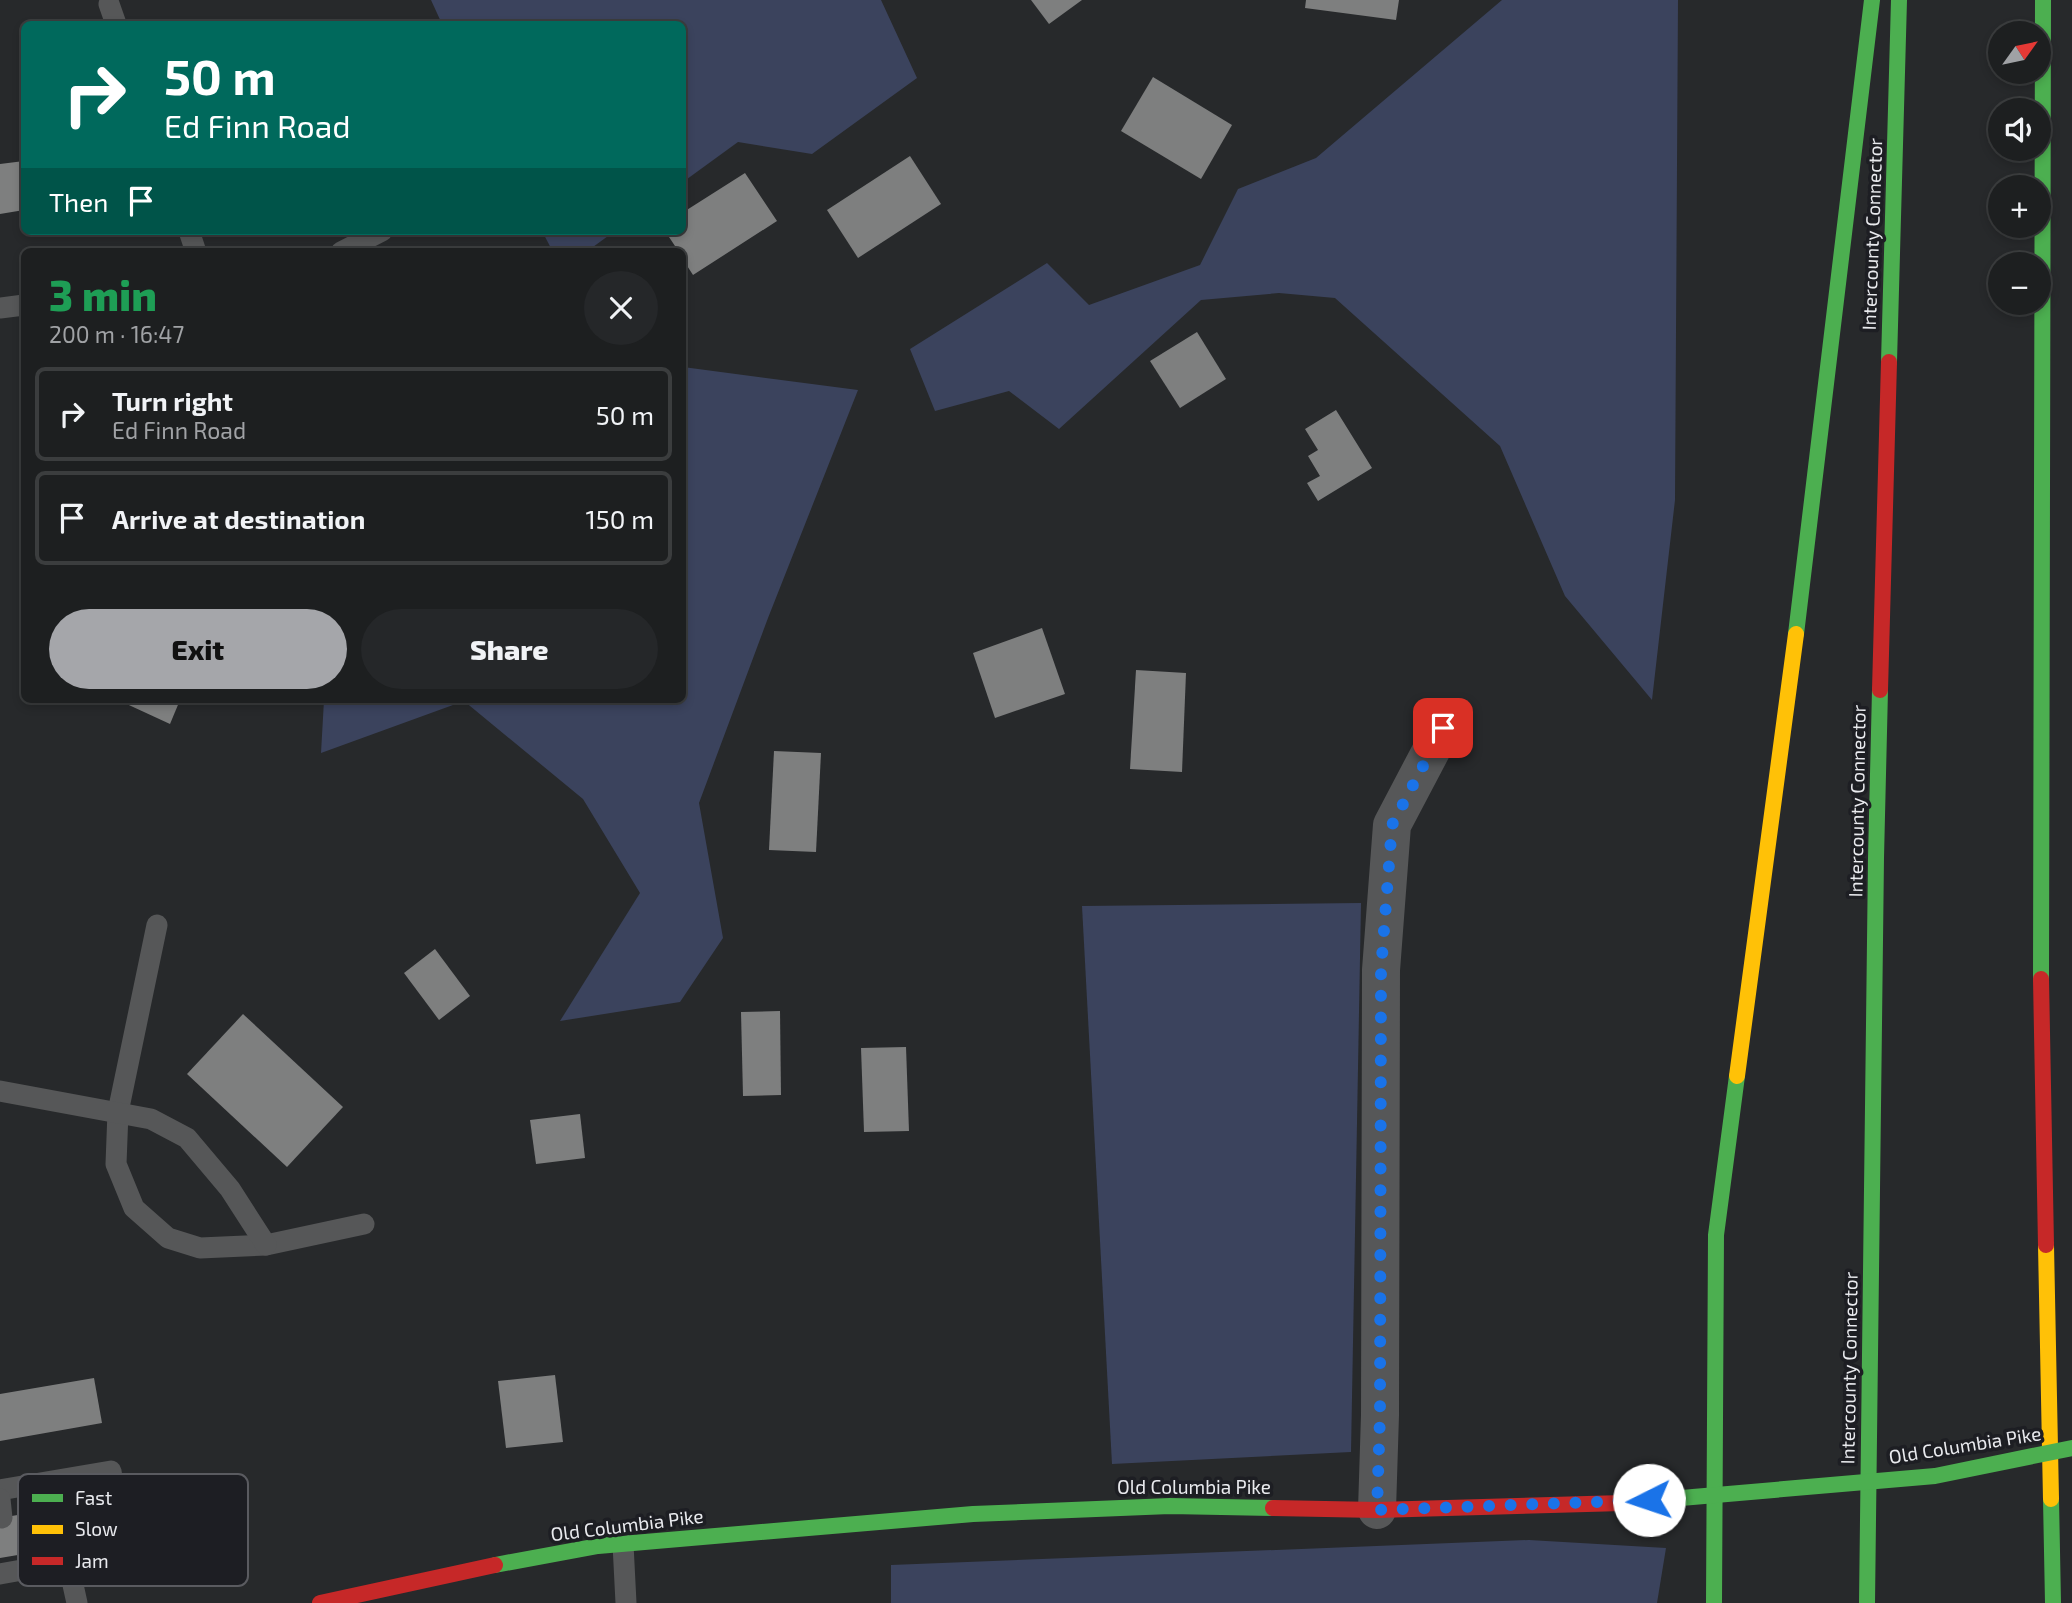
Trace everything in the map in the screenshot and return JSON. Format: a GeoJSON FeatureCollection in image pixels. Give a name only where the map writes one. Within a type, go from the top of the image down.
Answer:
{"type":"FeatureCollection","features":[{"type":"Feature","properties":{"kind":"main road"},"geometry":{"type":"LineString","coordinates":[[1714,1603],[1716,1235],[1811,523],[1872,0]]}},
{"type":"Feature","properties":{"kind":"main road","name":"Intercounty Connector"},"geometry":{"type":"LineString","coordinates":[[1867,1603],[1876,858],[1899,0]]}},
{"type":"Feature","properties":{"kind":"main road"},"geometry":{"type":"LineString","coordinates":[[2043,0],[2040,906],[2053,1603]]}},
{"type":"Feature","properties":{"kind":"main road","name":"Old Columbia Pike"},"geometry":{"type":"LineString","coordinates":[[320,1603],[497,1564],[623,1544],[973,1514],[1170,1506],[1377,1510],[1623,1503],[1935,1476],[2072,1448]]}},
{"type":"Feature","properties":{"kind":"street"},"geometry":{"type":"LineString","coordinates":[[1377,1510],[1380,1415],[1381,970],[1392,825],[1443,728]]}},
{"type":"Feature","properties":{"kind":"lane"},"geometry":{"type":"LineString","coordinates":[[109,4],[115,21]]}},
{"type":"Feature","properties":{"kind":"lane"},"geometry":{"type":"LineString","coordinates":[[349,248],[374,235]]}},
{"type":"Feature","properties":{"kind":"lane"},"geometry":{"type":"LineString","coordinates":[[0,308],[21,305]]}},
{"type":"Feature","properties":{"kind":"lane"},"geometry":{"type":"LineString","coordinates":[[157,925],[118,1112],[116,1164],[134,1208],[168,1238],[200,1248],[265,1245],[364,1224]]}},
{"type":"Feature","properties":{"kind":"lane"},"geometry":{"type":"LineString","coordinates":[[0,1091],[151,1119],[187,1138],[230,1189],[265,1245]]}},
{"type":"Feature","properties":{"kind":"lane"},"geometry":{"type":"LineString","coordinates":[[94,1474],[111,1471],[111,1474]]}},
{"type":"Feature","properties":{"kind":"lane"},"geometry":{"type":"LineString","coordinates":[[0,1490],[18,1487]]}},
{"type":"Feature","properties":{"kind":"lane"},"geometry":{"type":"LineString","coordinates":[[623,1544],[626,1603]]}},
{"type":"Feature","properties":{"kind":"lane"},"geometry":{"type":"LineString","coordinates":[[68,1586],[77,1603]]}},
{"type":"Feature","properties":{"kind":"shaded area"},"geometry":{"type":"Polygon","coordinates":[[[431,0],[881,0],[917,78],[812,154],[738,142],[686,180],[686,21],[441,21],[431,0]]]}},
{"type":"Feature","properties":{"kind":"shaded area"},"geometry":{"type":"Polygon","coordinates":[[[1502,0],[1678,0],[1675,500],[1652,700],[1565,596],[1500,446],[1335,298],[1279,293],[1201,300],[1059,429],[1009,391],[935,411],[910,349],[1047,263],[1089,305],[1200,265],[1238,189],[1316,158],[1502,0]]]}},
{"type":"Feature","properties":{"kind":"shaded area"},"geometry":{"type":"Polygon","coordinates":[[[544,235],[609,235],[592,248],[551,248],[544,235]]]}},
{"type":"Feature","properties":{"kind":"shaded area"},"geometry":{"type":"Polygon","coordinates":[[[686,367],[858,390],[699,803],[723,938],[680,1002],[560,1021],[640,893],[583,799],[466,703],[686,703],[686,367]]]}},
{"type":"Feature","properties":{"kind":"shaded area"},"geometry":{"type":"Polygon","coordinates":[[[324,703],[458,703],[321,753],[324,703]]]}},
{"type":"Feature","properties":{"kind":"shaded area"},"geometry":{"type":"Polygon","coordinates":[[[1361,903],[1351,1452],[1112,1464],[1082,906],[1361,903]]]}},
{"type":"Feature","properties":{"kind":"shaded area"},"geometry":{"type":"Polygon","coordinates":[[[1529,1540],[1666,1548],[1657,1603],[891,1603],[891,1565],[1529,1540]]]}},
{"type":"Feature","properties":{"kind":"building"},"geometry":{"type":"Polygon","coordinates":[[[1031,0],[1082,0],[1049,24],[1031,0]]]}},
{"type":"Feature","properties":{"kind":"building"},"geometry":{"type":"Polygon","coordinates":[[[1306,0],[1399,0],[1396,20],[1305,8],[1306,0]]]}},
{"type":"Feature","properties":{"kind":"building"},"geometry":{"type":"Polygon","coordinates":[[[1153,77],[1232,125],[1201,179],[1121,131],[1153,77]]]}},
{"type":"Feature","properties":{"kind":"building"},"geometry":{"type":"Polygon","coordinates":[[[910,156],[941,204],[858,258],[827,210],[910,156]]]}},
{"type":"Feature","properties":{"kind":"building"},"geometry":{"type":"Polygon","coordinates":[[[21,161],[21,210],[0,214],[0,164],[21,161]]]}},
{"type":"Feature","properties":{"kind":"building"},"geometry":{"type":"Polygon","coordinates":[[[745,173],[777,221],[693,275],[686,264],[686,248],[676,248],[668,235],[686,235],[686,210],[745,173]]]}},
{"type":"Feature","properties":{"kind":"building"},"geometry":{"type":"Polygon","coordinates":[[[1197,332],[1226,379],[1180,408],[1150,361],[1197,332]]]}},
{"type":"Feature","properties":{"kind":"building"},"geometry":{"type":"Polygon","coordinates":[[[1336,410],[1372,468],[1318,501],[1307,483],[1320,476],[1308,456],[1318,450],[1305,429],[1336,410]]]}},
{"type":"Feature","properties":{"kind":"building"},"geometry":{"type":"Polygon","coordinates":[[[1042,628],[1065,694],[995,718],[973,653],[1042,628]]]}},
{"type":"Feature","properties":{"kind":"building"},"geometry":{"type":"Polygon","coordinates":[[[1136,670],[1186,673],[1182,772],[1130,769],[1136,670]]]}},
{"type":"Feature","properties":{"kind":"building"},"geometry":{"type":"Polygon","coordinates":[[[124,703],[179,703],[170,724],[124,703]]]}},
{"type":"Feature","properties":{"kind":"building"},"geometry":{"type":"Polygon","coordinates":[[[774,751],[821,753],[816,852],[769,850],[774,751]]]}},
{"type":"Feature","properties":{"kind":"building"},"geometry":{"type":"Polygon","coordinates":[[[435,949],[470,996],[439,1020],[404,973],[435,949]]]}},
{"type":"Feature","properties":{"kind":"building"},"geometry":{"type":"Polygon","coordinates":[[[780,1011],[781,1095],[743,1096],[741,1012],[780,1011]]]}},
{"type":"Feature","properties":{"kind":"building"},"geometry":{"type":"Polygon","coordinates":[[[243,1014],[343,1107],[287,1167],[187,1074],[243,1014]]]}},
{"type":"Feature","properties":{"kind":"building"},"geometry":{"type":"Polygon","coordinates":[[[906,1047],[909,1131],[864,1132],[861,1048],[906,1047]]]}},
{"type":"Feature","properties":{"kind":"building"},"geometry":{"type":"Polygon","coordinates":[[[580,1114],[585,1158],[536,1164],[530,1120],[580,1114]]]}},
{"type":"Feature","properties":{"kind":"building"},"geometry":{"type":"Polygon","coordinates":[[[555,1375],[563,1442],[506,1448],[498,1381],[555,1375]]]}},
{"type":"Feature","properties":{"kind":"building"},"geometry":{"type":"Polygon","coordinates":[[[94,1378],[102,1423],[0,1441],[0,1394],[94,1378]]]}},
{"type":"Feature","properties":{"kind":"building"},"geometry":{"type":"Polygon","coordinates":[[[18,1515],[18,1555],[0,1558],[0,1518],[18,1515]]]}},
{"type":"Feature","properties":{"kind":"traffic: fast"},"geometry":{"type":"LineString","coordinates":[[1796,634],[1872,0]]}},
{"type":"Feature","properties":{"kind":"traffic: fast"},"geometry":{"type":"LineString","coordinates":[[1889,362],[1899,0]]}},
{"type":"Feature","properties":{"kind":"traffic: fast"},"geometry":{"type":"LineString","coordinates":[[2041,979],[2043,0]]}},
{"type":"Feature","properties":{"kind":"traffic: fast"},"geometry":{"type":"LineString","coordinates":[[1867,1603],[1880,690]]}},
{"type":"Feature","properties":{"kind":"traffic: fast"},"geometry":{"type":"LineString","coordinates":[[1714,1603],[1716,1235],[1737,1076]]}},
{"type":"Feature","properties":{"kind":"traffic: fast"},"geometry":{"type":"LineString","coordinates":[[1623,1503],[1935,1476],[2072,1448]]}},
{"type":"Feature","properties":{"kind":"traffic: fast"},"geometry":{"type":"LineString","coordinates":[[2051,1499],[2053,1603]]}},
{"type":"Feature","properties":{"kind":"traffic: fast"},"geometry":{"type":"LineString","coordinates":[[495,1565],[598,1546],[973,1514],[1170,1506],[1273,1508]]}},
{"type":"Feature","properties":{"kind":"traffic: slow"},"geometry":{"type":"LineString","coordinates":[[1737,1076],[1796,634]]}},
{"type":"Feature","properties":{"kind":"traffic: slow"},"geometry":{"type":"LineString","coordinates":[[2046,1245],[2051,1499]]}},
{"type":"Feature","properties":{"kind":"traffic: jam"},"geometry":{"type":"LineString","coordinates":[[1880,690],[1889,362]]}},
{"type":"Feature","properties":{"kind":"traffic: jam"},"geometry":{"type":"LineString","coordinates":[[2041,979],[2046,1245]]}},
{"type":"Feature","properties":{"kind":"traffic: jam"},"geometry":{"type":"LineString","coordinates":[[1273,1508],[1377,1510],[1623,1503]]}},
{"type":"Feature","properties":{"kind":"traffic: jam"},"geometry":{"type":"LineString","coordinates":[[320,1603],[495,1565]]}},
{"type":"Feature","properties":{"kind":"route"},"geometry":{"type":"LineString","coordinates":[[1443,728],[1392,825],[1381,970],[1380,1415],[1377,1510],[1649,1500]]}}]}
